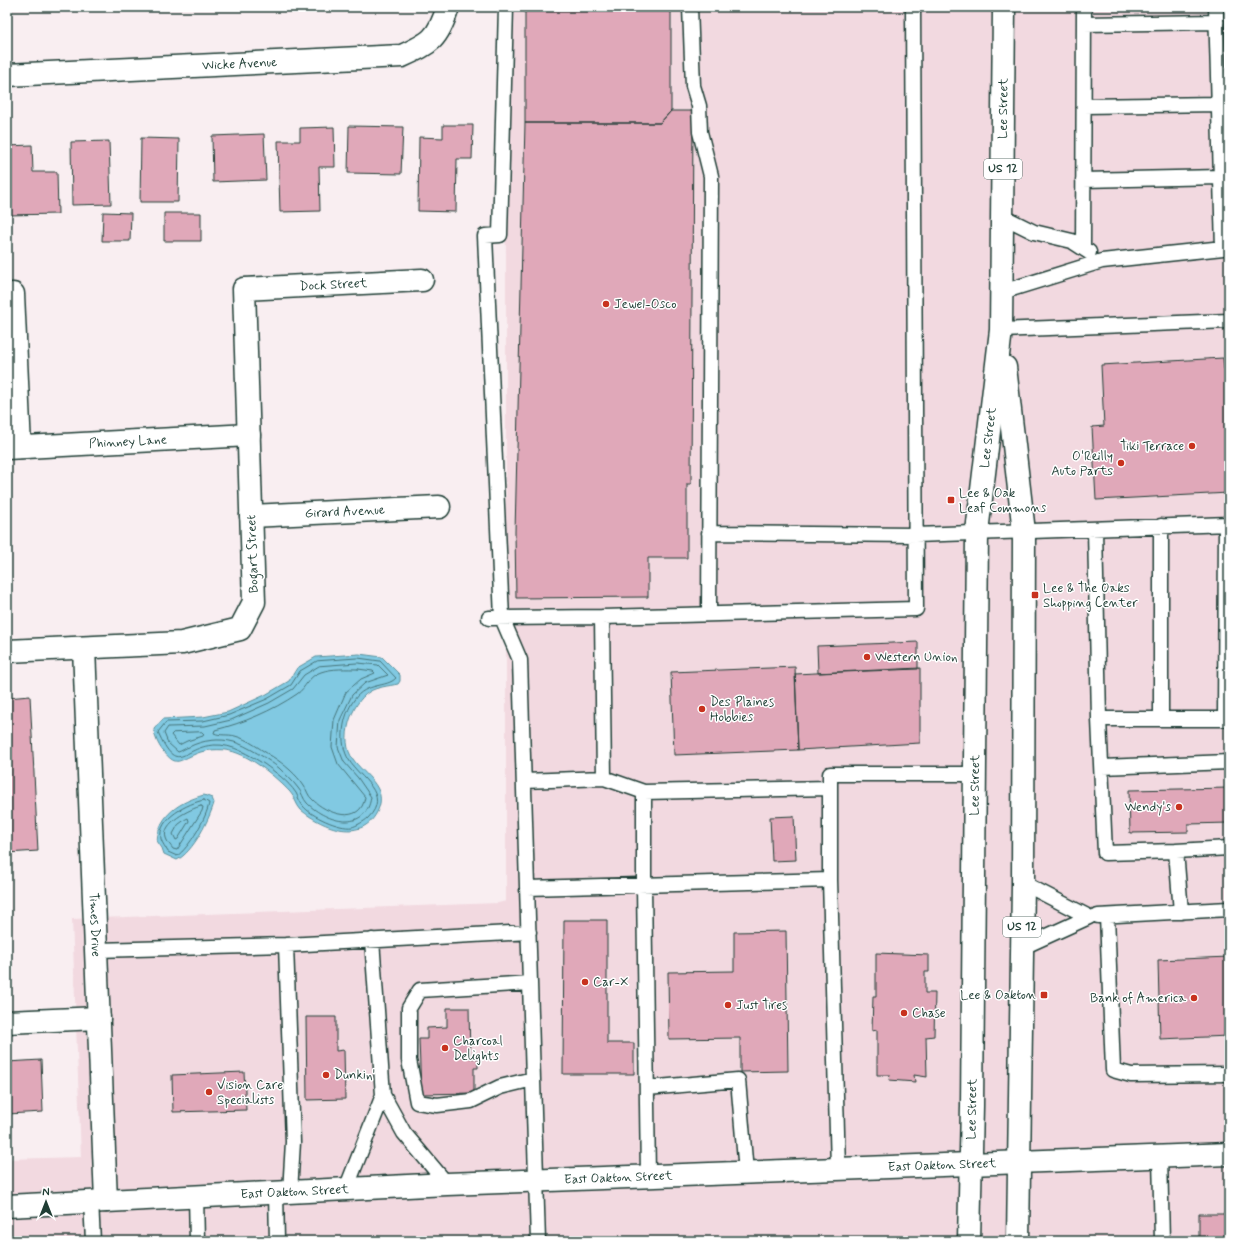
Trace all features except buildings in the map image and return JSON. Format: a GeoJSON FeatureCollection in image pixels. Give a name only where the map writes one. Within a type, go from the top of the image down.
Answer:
{"type":"FeatureCollection","features":[{"type":"Feature","properties":{"kind":"main road","name":"Wicke Avenue"},"geometry":{"type":"LineString","coordinates":[[7,75],[402,56],[427,45],[442,25],[448,7]]}},
{"type":"Feature","properties":{"kind":"main road","name":"Lee Street"},"geometry":{"type":"LineString","coordinates":[[969,1241],[975,774],[976,532],[1001,330],[1004,7]]}},
{"type":"Feature","properties":{"kind":"main road","name":"Dock Street"},"geometry":{"type":"LineString","coordinates":[[244,289],[422,280]]}},
{"type":"Feature","properties":{"kind":"main road","name":"Bogart Street"},"geometry":{"type":"LineString","coordinates":[[7,651],[182,643],[240,629],[254,602],[244,289]]}},
{"type":"Feature","properties":{"kind":"main road"},"geometry":{"type":"LineString","coordinates":[[13,294],[14,447]]}},
{"type":"Feature","properties":{"kind":"main road","name":"Lee Street"},"geometry":{"type":"LineString","coordinates":[[1001,330],[1024,532],[1023,883],[1018,1241]]}},
{"type":"Feature","properties":{"kind":"main road","name":"Phinney Lane"},"geometry":{"type":"LineString","coordinates":[[14,447],[249,435]]}},
{"type":"Feature","properties":{"kind":"main road","name":"Girard Avenue"},"geometry":{"type":"LineString","coordinates":[[251,516],[439,507]]}},
{"type":"Feature","properties":{"kind":"main road","name":"Times Drive"},"geometry":{"type":"LineString","coordinates":[[84,648],[99,1018],[99,1201]]}},
{"type":"Feature","properties":{"kind":"main road"},"geometry":{"type":"LineString","coordinates":[[7,1022],[99,1018]]}},
{"type":"Feature","properties":{"kind":"main road","name":"East Oakton Street"},"geometry":{"type":"LineString","coordinates":[[7,1206],[536,1180],[1229,1154]]}},
{"type":"Feature","properties":{"kind":"lane"},"geometry":{"type":"LineString","coordinates":[[506,7],[500,235],[485,236],[495,618],[520,660],[538,1241]]}},
{"type":"Feature","properties":{"kind":"lane"},"geometry":{"type":"LineString","coordinates":[[690,7],[693,86],[699,106],[700,132],[711,176],[709,613]]}},
{"type":"Feature","properties":{"kind":"lane"},"geometry":{"type":"LineString","coordinates":[[495,618],[602,617],[916,608],[913,7]]}},
{"type":"Feature","properties":{"kind":"lane"},"geometry":{"type":"LineString","coordinates":[[1083,248],[1084,7]]}},
{"type":"Feature","properties":{"kind":"lane"},"geometry":{"type":"LineString","coordinates":[[1002,292],[1102,261],[1226,248],[1221,177],[1216,7]]}},
{"type":"Feature","properties":{"kind":"lane"},"geometry":{"type":"LineString","coordinates":[[1084,24],[1217,22]]}},
{"type":"Feature","properties":{"kind":"lane"},"geometry":{"type":"LineString","coordinates":[[1084,106],[1219,104]]}},
{"type":"Feature","properties":{"kind":"lane"},"geometry":{"type":"LineString","coordinates":[[1083,180],[1221,177]]}},
{"type":"Feature","properties":{"kind":"lane"},"geometry":{"type":"LineString","coordinates":[[1002,216],[1034,232],[1072,240],[1102,261]]}},
{"type":"Feature","properties":{"kind":"lane"},"geometry":{"type":"LineString","coordinates":[[1001,330],[1229,321]]}},
{"type":"Feature","properties":{"kind":"lane"},"geometry":{"type":"LineString","coordinates":[[709,533],[915,535],[1227,524],[1227,719],[1099,719]]}},
{"type":"Feature","properties":{"kind":"lane"},"geometry":{"type":"LineString","coordinates":[[1161,526],[1161,719]]}},
{"type":"Feature","properties":{"kind":"lane"},"geometry":{"type":"LineString","coordinates":[[1095,529],[1099,719],[1105,854],[1229,848]]}},
{"type":"Feature","properties":{"kind":"lane"},"geometry":{"type":"LineString","coordinates":[[602,617],[604,778]]}},
{"type":"Feature","properties":{"kind":"lane"},"geometry":{"type":"LineString","coordinates":[[1102,768],[1229,762]]}},
{"type":"Feature","properties":{"kind":"lane"},"geometry":{"type":"LineString","coordinates":[[838,1168],[830,880],[830,774],[975,774]]}},
{"type":"Feature","properties":{"kind":"lane"},"geometry":{"type":"LineString","coordinates":[[524,781],[604,778],[644,792],[830,788]]}},
{"type":"Feature","properties":{"kind":"lane"},"geometry":{"type":"LineString","coordinates":[[644,792],[648,1176]]}},
{"type":"Feature","properties":{"kind":"lane"},"geometry":{"type":"LineString","coordinates":[[1176,851],[1181,912]]}},
{"type":"Feature","properties":{"kind":"lane"},"geometry":{"type":"LineString","coordinates":[[527,888],[830,880]]}},
{"type":"Feature","properties":{"kind":"lane"},"geometry":{"type":"LineString","coordinates":[[1023,883],[1089,917]]}},
{"type":"Feature","properties":{"kind":"lane"},"geometry":{"type":"LineString","coordinates":[[1021,948],[1089,917],[1229,910]]}},
{"type":"Feature","properties":{"kind":"lane"},"geometry":{"type":"LineString","coordinates":[[1107,916],[1113,1070],[1131,1075],[1229,1074]]}},
{"type":"Feature","properties":{"kind":"lane"},"geometry":{"type":"LineString","coordinates":[[96,950],[286,945],[529,932]]}},
{"type":"Feature","properties":{"kind":"lane"},"geometry":{"type":"LineString","coordinates":[[372,940],[383,1095],[404,1133],[447,1184]]}},
{"type":"Feature","properties":{"kind":"lane"},"geometry":{"type":"LineString","coordinates":[[277,1241],[283,1192],[293,1142],[286,945]]}},
{"type":"Feature","properties":{"kind":"lane"},"geometry":{"type":"LineString","coordinates":[[530,983],[420,990],[410,1008],[410,1060],[417,1102],[437,1105],[471,1101],[500,1087],[533,1079]]}},
{"type":"Feature","properties":{"kind":"lane"},"geometry":{"type":"LineString","coordinates":[[647,1088],[738,1080],[746,1172]]}},
{"type":"Feature","properties":{"kind":"lane"},"geometry":{"type":"LineString","coordinates":[[346,1189],[383,1095]]}},
{"type":"Feature","properties":{"kind":"lane"},"geometry":{"type":"LineString","coordinates":[[1160,1156],[1162,1241]]}},
{"type":"Feature","properties":{"kind":"lane"},"geometry":{"type":"LineString","coordinates":[[196,1196],[197,1241]]}},
{"type":"Feature","properties":{"kind":"lane"},"geometry":{"type":"LineString","coordinates":[[93,1241],[99,1201]]}},
{"type":"Feature","properties":{"kind":"shaded area"},"geometry":{"type":"Polygon","coordinates":[[[498,7],[1229,7],[1229,1241],[7,1241],[7,1159],[81,1157],[72,919],[498,903],[506,901],[506,254],[498,7]]]}},
{"type":"Feature","properties":{"kind":"water"},"geometry":{"type":"Polygon","coordinates":[[[359,654],[382,657],[400,675],[400,681],[398,684],[375,689],[363,697],[352,713],[349,723],[347,742],[349,751],[353,759],[373,782],[380,795],[378,810],[371,820],[363,827],[353,830],[342,830],[331,827],[310,817],[301,810],[292,794],[277,779],[252,760],[242,755],[225,750],[213,750],[197,753],[180,761],[174,761],[161,749],[154,729],[163,719],[203,717],[228,712],[265,695],[289,681],[297,668],[316,657],[359,654]]]}},
{"type":"Feature","properties":{"kind":"water"},"geometry":{"type":"Polygon","coordinates":[[[204,795],[212,798],[214,803],[200,835],[189,850],[177,860],[164,854],[157,841],[162,823],[166,816],[172,810],[187,801],[204,795]]]}},
{"type":"Feature","properties":{"kind":"place","name":"Jewel-Osco"},"geometry":{"type":"Point","coordinates":[606,304]}},
{"type":"Feature","properties":{"kind":"place","name":"Tiki Terrace"},"geometry":{"type":"Point","coordinates":[1192,446]}},
{"type":"Feature","properties":{"kind":"place","name":"O'Reilly Auto Parts"},"geometry":{"type":"Point","coordinates":[1121,463]}},
{"type":"Feature","properties":{"kind":"place","name":"Lee & Oak Leaf Commons"},"geometry":{"type":"Point","coordinates":[951,500]}},
{"type":"Feature","properties":{"kind":"place","name":"Lee & The Oaks Shopping Center"},"geometry":{"type":"Point","coordinates":[1035,595]}},
{"type":"Feature","properties":{"kind":"place","name":"Western Union"},"geometry":{"type":"Point","coordinates":[867,657]}},
{"type":"Feature","properties":{"kind":"place","name":"Des Plaines Hobbies"},"geometry":{"type":"Point","coordinates":[702,709]}},
{"type":"Feature","properties":{"kind":"place","name":"Wendy's"},"geometry":{"type":"Point","coordinates":[1179,807]}},
{"type":"Feature","properties":{"kind":"place","name":"Car-X"},"geometry":{"type":"Point","coordinates":[585,982]}},
{"type":"Feature","properties":{"kind":"place","name":"Lee & Oakton"},"geometry":{"type":"Point","coordinates":[1044,995]}},
{"type":"Feature","properties":{"kind":"place","name":"Bank of America"},"geometry":{"type":"Point","coordinates":[1194,998]}},
{"type":"Feature","properties":{"kind":"place","name":"Just Tires"},"geometry":{"type":"Point","coordinates":[728,1005]}},
{"type":"Feature","properties":{"kind":"place","name":"Chase"},"geometry":{"type":"Point","coordinates":[904,1013]}},
{"type":"Feature","properties":{"kind":"place","name":"Charcoal Delights"},"geometry":{"type":"Point","coordinates":[445,1048]}},
{"type":"Feature","properties":{"kind":"place","name":"Dunkin'"},"geometry":{"type":"Point","coordinates":[326,1075]}},
{"type":"Feature","properties":{"kind":"place","name":"Vision Care Specialists"},"geometry":{"type":"Point","coordinates":[209,1092]}}]}
